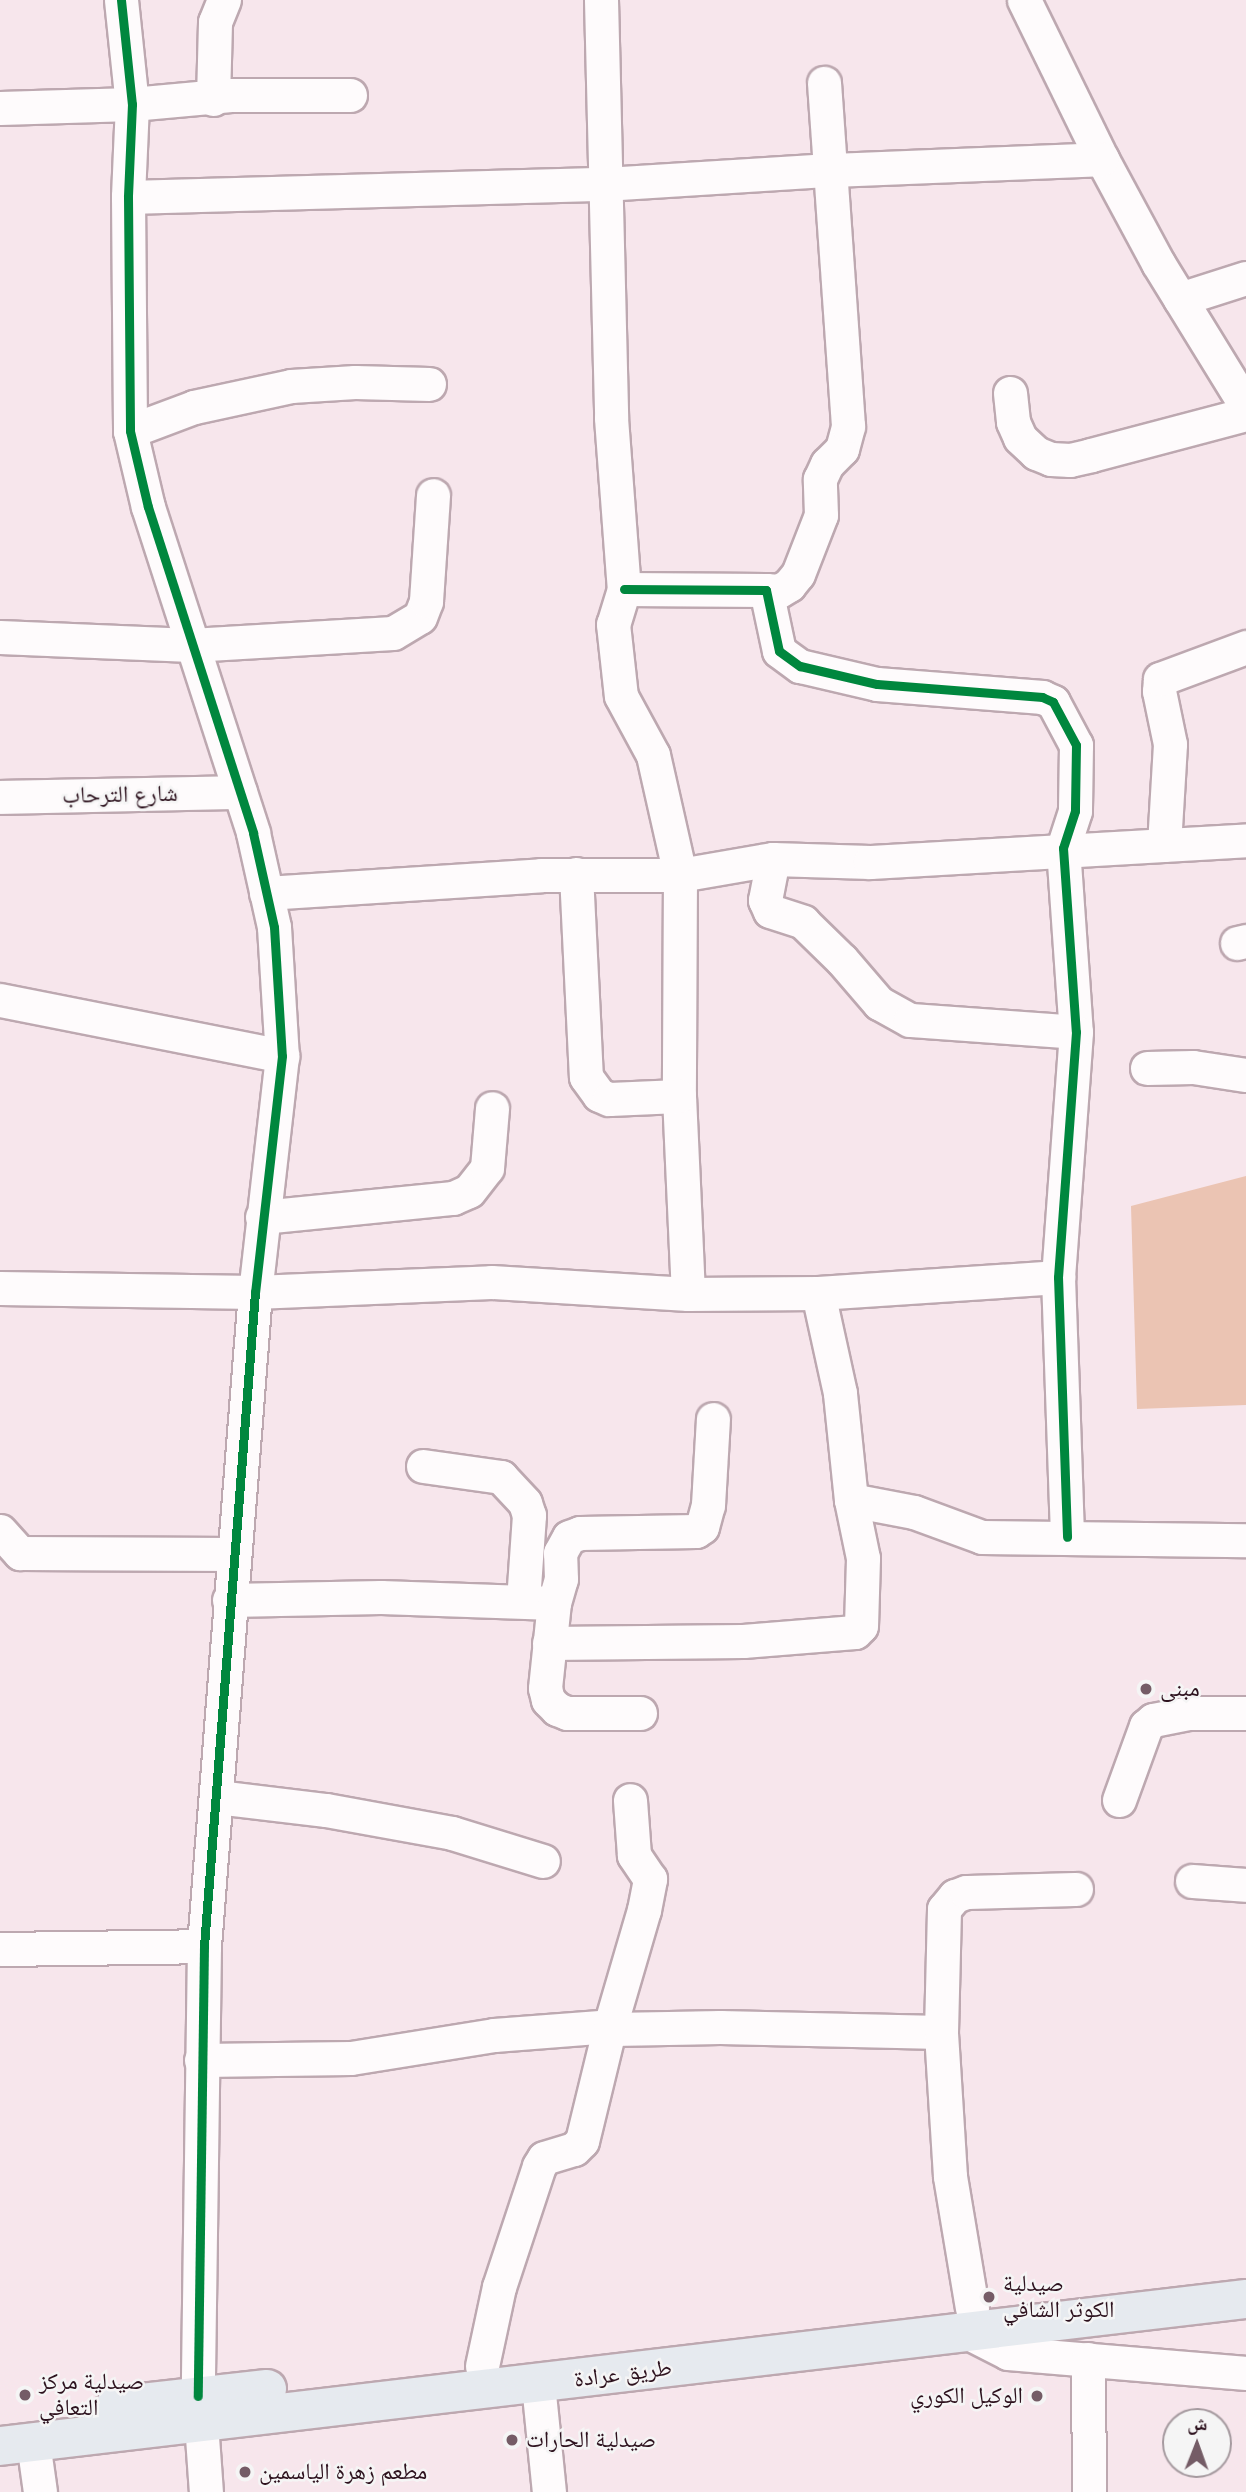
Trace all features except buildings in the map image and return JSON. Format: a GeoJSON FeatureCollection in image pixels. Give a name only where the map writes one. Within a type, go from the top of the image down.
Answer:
{"type":"FeatureCollection","features":[{"type":"Feature","properties":{"kind":"main road","name":"طريق عرادة"},"geometry":{"type":"LineString","coordinates":[[0,2420],[199,2409],[354,2393],[538,2384],[1246,2276]]}},
{"type":"Feature","properties":{"kind":"main road","name":"طريق عرادة"},"geometry":{"type":"LineString","coordinates":[[354,2393],[482,2365],[968,2319],[1246,2299]]}},
{"type":"Feature","properties":{"kind":"main road","name":"طريق عرادة"},"geometry":{"type":"LineString","coordinates":[[17,2444],[199,2409]]}},
{"type":"Feature","properties":{"kind":"street"},"geometry":{"type":"LineString","coordinates":[[121,0],[132,104],[128,197],[130,431],[148,507],[253,833],[279,971],[282,1056],[255,1292],[204,1945],[199,2409],[206,2492]]}},
{"type":"Feature","properties":{"kind":"street"},"geometry":{"type":"LineString","coordinates":[[213,99],[215,22],[224,0]]}},
{"type":"Feature","properties":{"kind":"street"},"geometry":{"type":"LineString","coordinates":[[601,0],[611,418],[624,589],[612,624],[621,696],[653,755],[680,875],[679,1096],[688,1294]]}},
{"type":"Feature","properties":{"kind":"street"},"geometry":{"type":"LineString","coordinates":[[1024,0],[1102,159],[1180,299],[1246,406]]}},
{"type":"Feature","properties":{"kind":"street"},"geometry":{"type":"LineString","coordinates":[[624,589],[779,591],[789,585],[798,574],[821,515],[820,479],[827,464],[842,449],[847,439],[848,426],[824,83]]}},
{"type":"Feature","properties":{"kind":"street"},"geometry":{"type":"LineString","coordinates":[[0,108],[132,104],[213,99],[231,94],[350,95]]}},
{"type":"Feature","properties":{"kind":"street"},"geometry":{"type":"LineString","coordinates":[[128,197],[605,184],[830,170],[1102,159]]}},
{"type":"Feature","properties":{"kind":"street"},"geometry":{"type":"LineString","coordinates":[[1180,299],[1246,278]]}},
{"type":"Feature","properties":{"kind":"street"},"geometry":{"type":"LineString","coordinates":[[130,431],[194,407],[291,386],[355,382],[429,384]]}},
{"type":"Feature","properties":{"kind":"street"},"geometry":{"type":"LineString","coordinates":[[1010,393],[1013,422],[1020,438],[1036,453],[1051,459],[1081,457],[1246,414]]}},
{"type":"Feature","properties":{"kind":"street"},"geometry":{"type":"LineString","coordinates":[[0,637],[191,645],[393,633],[410,626],[420,617],[426,601],[433,495]]}},
{"type":"Feature","properties":{"kind":"street"},"geometry":{"type":"LineString","coordinates":[[766,590],[779,651],[800,666],[877,684],[1042,696],[1053,702],[1076,745],[1075,811],[1063,848],[1076,1032],[1058,1277],[1067,1537]]}},
{"type":"Feature","properties":{"kind":"street"},"geometry":{"type":"LineString","coordinates":[[1164,845],[1170,744],[1158,691],[1160,679],[1246,646]]}},
{"type":"Feature","properties":{"kind":"street","name":"شارع الترحاب"},"geometry":{"type":"LineString","coordinates":[[0,797],[240,792]]}},
{"type":"Feature","properties":{"kind":"street"},"geometry":{"type":"LineString","coordinates":[[266,893],[576,874],[680,875],[773,859],[870,862],[1063,848],[1246,840]]}},
{"type":"Feature","properties":{"kind":"street"},"geometry":{"type":"LineString","coordinates":[[773,859],[765,900],[769,911],[803,922],[842,960],[879,1003],[910,1020],[1076,1032]]}},
{"type":"Feature","properties":{"kind":"street"},"geometry":{"type":"LineString","coordinates":[[576,874],[586,1077],[598,1095],[609,1099],[679,1096]]}},
{"type":"Feature","properties":{"kind":"street"},"geometry":{"type":"LineString","coordinates":[[0,1000],[282,1056]]}},
{"type":"Feature","properties":{"kind":"street"},"geometry":{"type":"LineString","coordinates":[[1147,1068],[1193,1067],[1246,1075]]}},
{"type":"Feature","properties":{"kind":"street"},"geometry":{"type":"LineString","coordinates":[[262,1217],[453,1198],[470,1191],[487,1168],[492,1108]]}},
{"type":"Feature","properties":{"kind":"street"},"geometry":{"type":"LineString","coordinates":[[0,1288],[255,1292],[491,1282],[688,1294],[818,1293],[1058,1277]]}},
{"type":"Feature","properties":{"kind":"street"},"geometry":{"type":"LineString","coordinates":[[549,1643],[743,1641],[855,1632],[864,1620],[863,1558],[851,1500],[839,1393],[818,1293]]}},
{"type":"Feature","properties":{"kind":"street"},"geometry":{"type":"LineString","coordinates":[[229,1600],[381,1597],[539,1602],[561,1579],[560,1553],[569,1537],[580,1533],[696,1531],[702,1527],[708,1505],[713,1419]]}},
{"type":"Feature","properties":{"kind":"street"},"geometry":{"type":"LineString","coordinates":[[423,1466],[501,1477],[525,1503],[529,1515],[539,1602],[549,1643],[545,1688],[548,1700],[557,1709],[567,1713],[640,1713]]}},
{"type":"Feature","properties":{"kind":"street"},"geometry":{"type":"LineString","coordinates":[[851,1500],[914,1512],[970,1535],[1157,1541],[1246,1540]]}},
{"type":"Feature","properties":{"kind":"street"},"geometry":{"type":"LineString","coordinates":[[0,1531],[19,1553],[234,1554]]}},
{"type":"Feature","properties":{"kind":"street"},"geometry":{"type":"LineString","coordinates":[[1119,1800],[1146,1726],[1153,1720],[1188,1713],[1246,1713]]}},
{"type":"Feature","properties":{"kind":"street"},"geometry":{"type":"LineString","coordinates":[[217,1797],[326,1810],[452,1833],[543,1861]]}},
{"type":"Feature","properties":{"kind":"street"},"geometry":{"type":"LineString","coordinates":[[482,2365],[499,2287],[538,2166],[544,2158],[574,2149],[582,2141],[650,1879],[634,1855],[630,1800]]}},
{"type":"Feature","properties":{"kind":"street"},"geometry":{"type":"LineString","coordinates":[[1192,1881],[1246,1885]]}},
{"type":"Feature","properties":{"kind":"street"},"geometry":{"type":"LineString","coordinates":[[1076,1889],[966,1892],[949,1901],[942,1924],[941,2032],[950,2176],[968,2319],[1008,2353],[1246,2373]]}},
{"type":"Feature","properties":{"kind":"street"},"geometry":{"type":"LineString","coordinates":[[0,1949],[204,1945]]}},
{"type":"Feature","properties":{"kind":"street"},"geometry":{"type":"LineString","coordinates":[[201,2060],[351,2058],[494,2035],[610,2026],[941,2032]]}},
{"type":"Feature","properties":{"kind":"street"},"geometry":{"type":"LineString","coordinates":[[1088,2359],[1089,2492]]}},
{"type":"Feature","properties":{"kind":"street"},"geometry":{"type":"LineString","coordinates":[[538,2384],[549,2492]]}},
{"type":"Feature","properties":{"kind":"street"},"geometry":{"type":"LineString","coordinates":[[17,2444],[40,2492]]}},
{"type":"Feature","properties":{"kind":"shaded area"},"geometry":{"type":"Polygon","coordinates":[[[1246,1176],[1246,1405],[1137,1409],[1131,1206],[1246,1176]]]}},
{"type":"Feature","properties":{"kind":"cycle path"},"geometry":{"type":"LineString","coordinates":[[121,0],[132,104],[128,197],[130,431],[148,507],[253,833],[274,927],[282,1056],[255,1292],[204,1946],[198,2396]]}},
{"type":"Feature","properties":{"kind":"cycle path"},"geometry":{"type":"LineString","coordinates":[[624,589],[766,590],[779,651],[800,666],[877,684],[1042,697],[1053,702],[1076,745],[1075,811],[1063,848],[1076,1032],[1058,1277],[1067,1537]]}},
{"type":"Feature","properties":{"kind":"place","name":"مبنى"},"geometry":{"type":"Point","coordinates":[1146,1689]}},
{"type":"Feature","properties":{"kind":"place","name":"صيدلية الكوثر الشافي"},"geometry":{"type":"Point","coordinates":[989,2297]}},
{"type":"Feature","properties":{"kind":"place","name":"صيدلية مركز التعافي"},"geometry":{"type":"Point","coordinates":[25,2395]}},
{"type":"Feature","properties":{"kind":"place","name":"الوكيل الكوري"},"geometry":{"type":"Point","coordinates":[1037,2396]}},
{"type":"Feature","properties":{"kind":"place","name":"صيدلية الحارات"},"geometry":{"type":"Point","coordinates":[512,2440]}},
{"type":"Feature","properties":{"kind":"place","name":"مطعم زهرة الياسمين"},"geometry":{"type":"Point","coordinates":[245,2472]}}]}
